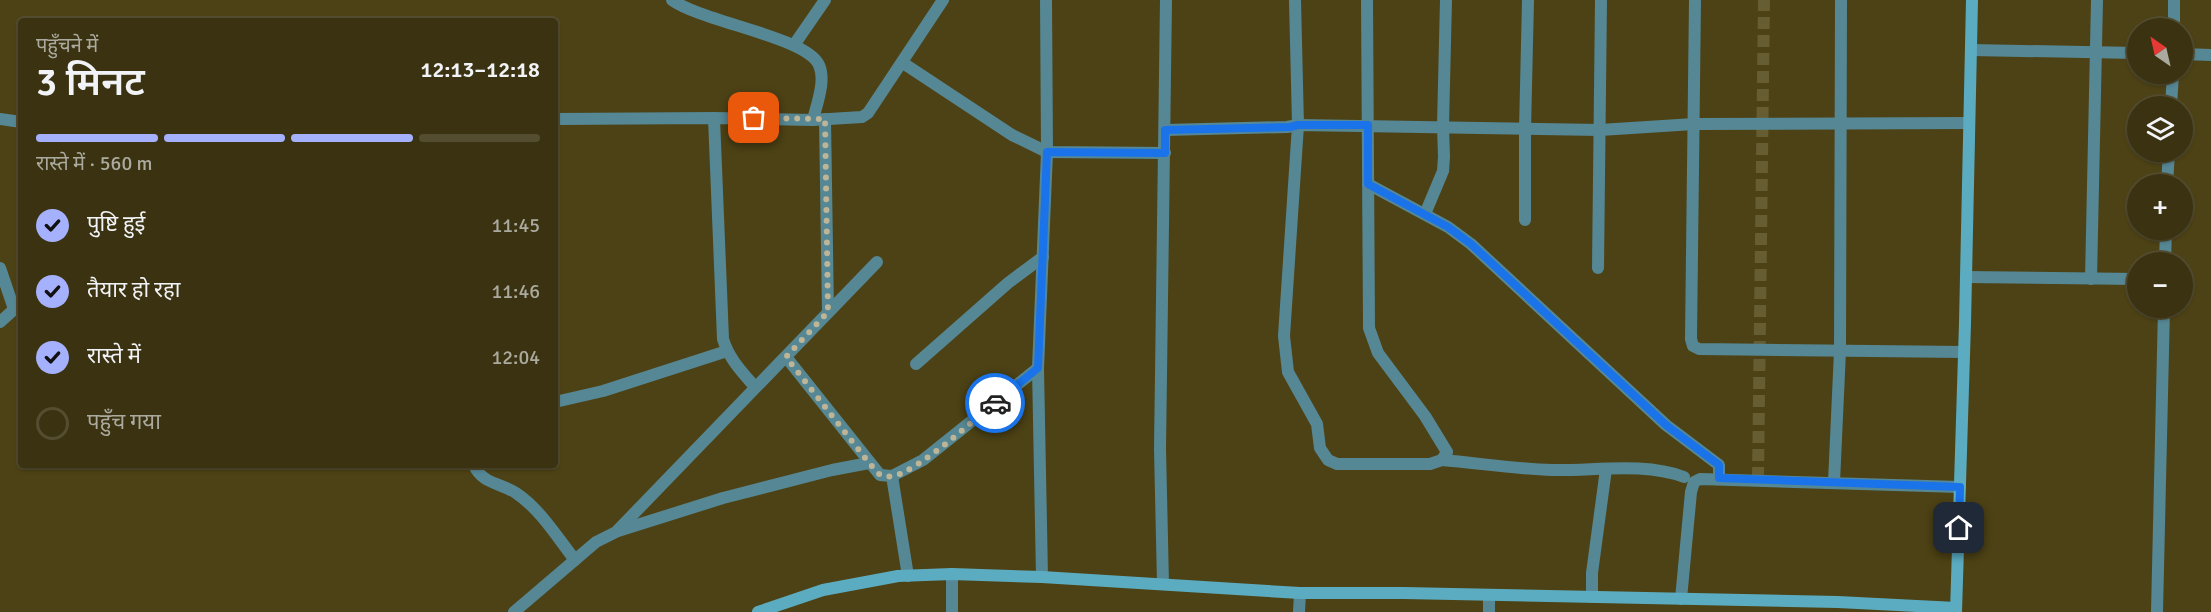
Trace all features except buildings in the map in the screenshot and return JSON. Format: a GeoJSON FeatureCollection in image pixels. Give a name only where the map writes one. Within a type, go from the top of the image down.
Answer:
{"type":"FeatureCollection","features":[{"type":"Feature","properties":{"kind":"street"},"geometry":{"type":"LineString","coordinates":[[672,0],[721,22],[794,45],[812,55],[819,65],[822,78],[819,119],[828,312]]}},
{"type":"Feature","properties":{"kind":"street"},"geometry":{"type":"LineString","coordinates":[[816,13],[817,0]]}},
{"type":"Feature","properties":{"kind":"street"},"geometry":{"type":"LineString","coordinates":[[794,45],[825,0]]}},
{"type":"Feature","properties":{"kind":"street"},"geometry":{"type":"LineString","coordinates":[[558,119],[862,117],[868,113],[903,63],[943,0]]}},
{"type":"Feature","properties":{"kind":"street"},"geometry":{"type":"LineString","coordinates":[[1042,577],[1038,368],[1047,152],[1046,0]]}},
{"type":"Feature","properties":{"kind":"street"},"geometry":{"type":"LineString","coordinates":[[1163,584],[1160,449],[1166,0]]}},
{"type":"Feature","properties":{"kind":"street"},"geometry":{"type":"LineString","coordinates":[[1295,0],[1298,125],[1284,336],[1288,372],[1314,417],[1320,448],[1328,460],[1337,464],[1430,464],[1442,460],[1551,470],[1668,471],[1684,477]]}},
{"type":"Feature","properties":{"kind":"street"},"geometry":{"type":"LineString","coordinates":[[1367,0],[1369,328],[1378,353],[1441,440],[1447,452],[1442,460]]}},
{"type":"Feature","properties":{"kind":"street"},"geometry":{"type":"LineString","coordinates":[[1425,214],[1443,171],[1446,0]]}},
{"type":"Feature","properties":{"kind":"street"},"geometry":{"type":"LineString","coordinates":[[1525,220],[1528,0]]}},
{"type":"Feature","properties":{"kind":"street"},"geometry":{"type":"LineString","coordinates":[[1598,268],[1601,0]]}},
{"type":"Feature","properties":{"kind":"street"},"geometry":{"type":"LineString","coordinates":[[1695,0],[1691,328],[1693,346],[1699,349],[1964,352]]}},
{"type":"Feature","properties":{"kind":"street"},"geometry":{"type":"LineString","coordinates":[[1834,482],[1840,351],[1841,0]]}},
{"type":"Feature","properties":{"kind":"street"},"geometry":{"type":"LineString","coordinates":[[758,612],[823,590],[908,576],[952,574],[1042,577],[1300,593],[1839,602],[1956,610],[1972,0]]}},
{"type":"Feature","properties":{"kind":"street"},"geometry":{"type":"LineString","coordinates":[[2091,279],[2097,0]]}},
{"type":"Feature","properties":{"kind":"street"},"geometry":{"type":"LineString","coordinates":[[2174,0],[2174,18]]}},
{"type":"Feature","properties":{"kind":"street"},"geometry":{"type":"LineString","coordinates":[[1971,50],[2127,53]]}},
{"type":"Feature","properties":{"kind":"street"},"geometry":{"type":"LineString","coordinates":[[2193,54],[2211,55]]}},
{"type":"Feature","properties":{"kind":"street"},"geometry":{"type":"LineString","coordinates":[[903,63],[1012,135],[1047,152],[1165,153]]}},
{"type":"Feature","properties":{"kind":"street"},"geometry":{"type":"LineString","coordinates":[[0,118],[18,121]]}},
{"type":"Feature","properties":{"kind":"street"},"geometry":{"type":"LineString","coordinates":[[714,118],[723,339],[727,351],[755,387]]}},
{"type":"Feature","properties":{"kind":"street"},"geometry":{"type":"LineString","coordinates":[[1165,130],[1298,125],[1600,130],[1694,124],[1970,123]]}},
{"type":"Feature","properties":{"kind":"street"},"geometry":{"type":"LineString","coordinates":[[1368,184],[1448,227],[1471,244],[1666,425],[1719,465],[1719,478]]}},
{"type":"Feature","properties":{"kind":"street"},"geometry":{"type":"LineString","coordinates":[[916,364],[1008,283],[1042,257]]}},
{"type":"Feature","properties":{"kind":"street"},"geometry":{"type":"LineString","coordinates":[[618,531],[877,262]]}},
{"type":"Feature","properties":{"kind":"street"},"geometry":{"type":"LineString","coordinates":[[0,268],[18,306],[0,322]]}},
{"type":"Feature","properties":{"kind":"street"},"geometry":{"type":"LineString","coordinates":[[1966,277],[2127,279]]}},
{"type":"Feature","properties":{"kind":"street"},"geometry":{"type":"LineString","coordinates":[[2157,612],[2164,318]]}},
{"type":"Feature","properties":{"kind":"street"},"geometry":{"type":"LineString","coordinates":[[558,401],[603,391],[727,351]]}},
{"type":"Feature","properties":{"kind":"street"},"geometry":{"type":"LineString","coordinates":[[786,357],[869,463],[880,475],[892,476],[924,460],[1038,368]]}},
{"type":"Feature","properties":{"kind":"street"},"geometry":{"type":"LineString","coordinates":[[514,612],[596,542],[618,531],[723,498],[832,470],[869,463]]}},
{"type":"Feature","properties":{"kind":"street"},"geometry":{"type":"LineString","coordinates":[[475,468],[491,483],[513,491],[531,505],[575,560]]}},
{"type":"Feature","properties":{"kind":"street"},"geometry":{"type":"LineString","coordinates":[[1592,597],[1592,573],[1606,469]]}},
{"type":"Feature","properties":{"kind":"street"},"geometry":{"type":"LineString","coordinates":[[892,476],[908,576]]}},
{"type":"Feature","properties":{"kind":"street"},"geometry":{"type":"LineString","coordinates":[[1681,599],[1691,492],[1694,482],[1700,478],[1960,487]]}},
{"type":"Feature","properties":{"kind":"street"},"geometry":{"type":"LineString","coordinates":[[952,574],[952,612]]}},
{"type":"Feature","properties":{"kind":"street"},"geometry":{"type":"LineString","coordinates":[[1299,612],[1300,593]]}},
{"type":"Feature","properties":{"kind":"street"},"geometry":{"type":"LineString","coordinates":[[1489,595],[1489,612]]}},
{"type":"Feature","properties":{"kind":"tunnel"},"geometry":{"type":"LineString","coordinates":[[1758,479],[1764,0]]}},
{"type":"Feature","properties":{"kind":"way so far"},"geometry":{"type":"LineString","coordinates":[[754,118],[825,119],[828,312],[786,357],[869,463],[880,475],[892,476],[905,471],[924,460],[995,403]]}},
{"type":"Feature","properties":{"kind":"route"},"geometry":{"type":"LineString","coordinates":[[995,403],[1038,368],[1047,152],[1165,153],[1165,130],[1368,125],[1368,184],[1448,227],[1471,244],[1666,425],[1719,465],[1719,478],[1960,487],[1959,528]]}}]}
